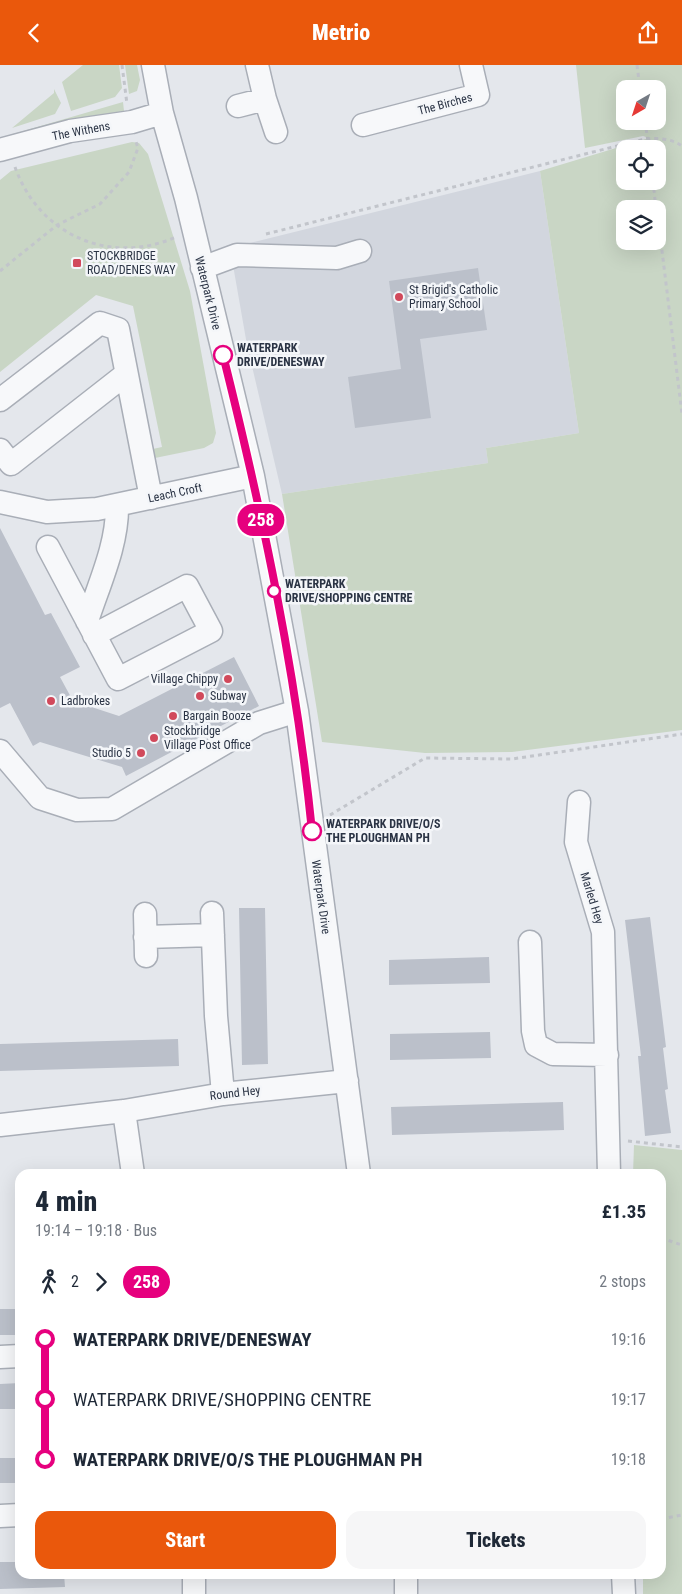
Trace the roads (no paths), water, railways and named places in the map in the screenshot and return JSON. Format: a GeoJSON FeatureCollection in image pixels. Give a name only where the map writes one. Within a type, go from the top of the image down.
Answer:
{"type":"FeatureCollection","features":[{"type":"Feature","properties":{"kind":"street","name":"Waterpark Drive"},"geometry":{"type":"LineString","coordinates":[[153,65],[162,113],[196,242],[253,476],[297,711],[358,1169]]}},
{"type":"Feature","properties":{"kind":"street"},"geometry":{"type":"LineString","coordinates":[[257,65],[265,99],[276,132]]}},
{"type":"Feature","properties":{"kind":"street","name":"The Birches"},"geometry":{"type":"LineString","coordinates":[[363,125],[411,113],[480,104],[471,65]]}},
{"type":"Feature","properties":{"kind":"street"},"geometry":{"type":"LineString","coordinates":[[238,106],[265,99]]}},
{"type":"Feature","properties":{"kind":"street","name":"The Withens"},"geometry":{"type":"LineString","coordinates":[[4,149],[70,131],[132,121],[162,113]]}},
{"type":"Feature","properties":{"kind":"street"},"geometry":{"type":"LineString","coordinates":[[202,268],[237,255],[337,257],[360,251]]}},
{"type":"Feature","properties":{"kind":"street"},"geometry":{"type":"LineString","coordinates":[[0,400],[100,323],[118,329],[151,498]]}},
{"type":"Feature","properties":{"kind":"street"},"geometry":{"type":"LineString","coordinates":[[0,450],[11,464],[126,374]]}},
{"type":"Feature","properties":{"kind":"street","name":"Leach Croft"},"geometry":{"type":"LineString","coordinates":[[0,502],[47,512],[107,507],[253,476]]}},
{"type":"Feature","properties":{"kind":"street"},"geometry":{"type":"LineString","coordinates":[[91,628],[117,520],[107,507]]}},
{"type":"Feature","properties":{"kind":"street"},"geometry":{"type":"LineString","coordinates":[[48,547],[118,679],[210,631],[187,586],[91,628]]}},
{"type":"Feature","properties":{"kind":"street"},"geometry":{"type":"LineString","coordinates":[[0,751],[40,798],[77,810],[112,809],[259,723],[297,711]]}},
{"type":"Feature","properties":{"kind":"street","name":"Marled Hey"},"geometry":{"type":"LineString","coordinates":[[579,802],[576,842],[602,931],[609,1169]]}},
{"type":"Feature","properties":{"kind":"street"},"geometry":{"type":"LineString","coordinates":[[145,914],[145,946],[212,924],[223,1094]]}},
{"type":"Feature","properties":{"kind":"street"},"geometry":{"type":"LineString","coordinates":[[530,942],[533,1031],[536,1045],[553,1054],[607,1055]]}},
{"type":"Feature","properties":{"kind":"street","name":"Round Hey"},"geometry":{"type":"LineString","coordinates":[[0,1125],[124,1111],[223,1094],[347,1081]]}},
{"type":"Feature","properties":{"kind":"street"},"geometry":{"type":"LineString","coordinates":[[124,1111],[131,1169]]}},
{"type":"Feature","properties":{"kind":"street"},"geometry":{"type":"LineString","coordinates":[[0,1357],[15,1356]]}},
{"type":"Feature","properties":{"kind":"street"},"geometry":{"type":"LineString","coordinates":[[0,1516],[15,1515]]}},
{"type":"Feature","properties":{"kind":"street"},"geometry":{"type":"LineString","coordinates":[[194,1579],[194,1594]]}},
{"type":"Feature","properties":{"kind":"street"},"geometry":{"type":"LineString","coordinates":[[623,1579],[624,1594]]}},
{"type":"Feature","properties":{"kind":"place","name":"STOCKBRIDGE ROAD/DENES WAY"},"geometry":{"type":"Point","coordinates":[77,263]}},
{"type":"Feature","properties":{"kind":"place","name":"St Brigid's Catholic Primary School"},"geometry":{"type":"Point","coordinates":[399,297]}},
{"type":"Feature","properties":{"kind":"place","name":"WATERPARK DRIVE/DENESWAY"},"geometry":{"type":"Point","coordinates":[223,355]}},
{"type":"Feature","properties":{"kind":"place","name":"WATERPARK DRIVE/SHOPPING CENTRE"},"geometry":{"type":"Point","coordinates":[274,591]}},
{"type":"Feature","properties":{"kind":"place","name":"Village Chippy"},"geometry":{"type":"Point","coordinates":[228,679]}},
{"type":"Feature","properties":{"kind":"place","name":"Subway"},"geometry":{"type":"Point","coordinates":[200,696]}},
{"type":"Feature","properties":{"kind":"place","name":"Ladbrokes"},"geometry":{"type":"Point","coordinates":[51,701]}},
{"type":"Feature","properties":{"kind":"place","name":"Bargain Booze"},"geometry":{"type":"Point","coordinates":[173,716]}},
{"type":"Feature","properties":{"kind":"place","name":"Stockbridge Village Post Office"},"geometry":{"type":"Point","coordinates":[154,738]}},
{"type":"Feature","properties":{"kind":"place","name":"Studio 5"},"geometry":{"type":"Point","coordinates":[141,753]}},
{"type":"Feature","properties":{"kind":"place","name":"WATERPARK DRIVE/O/S THE PLOUGHMAN PH"},"geometry":{"type":"Point","coordinates":[312,831]}}]}
